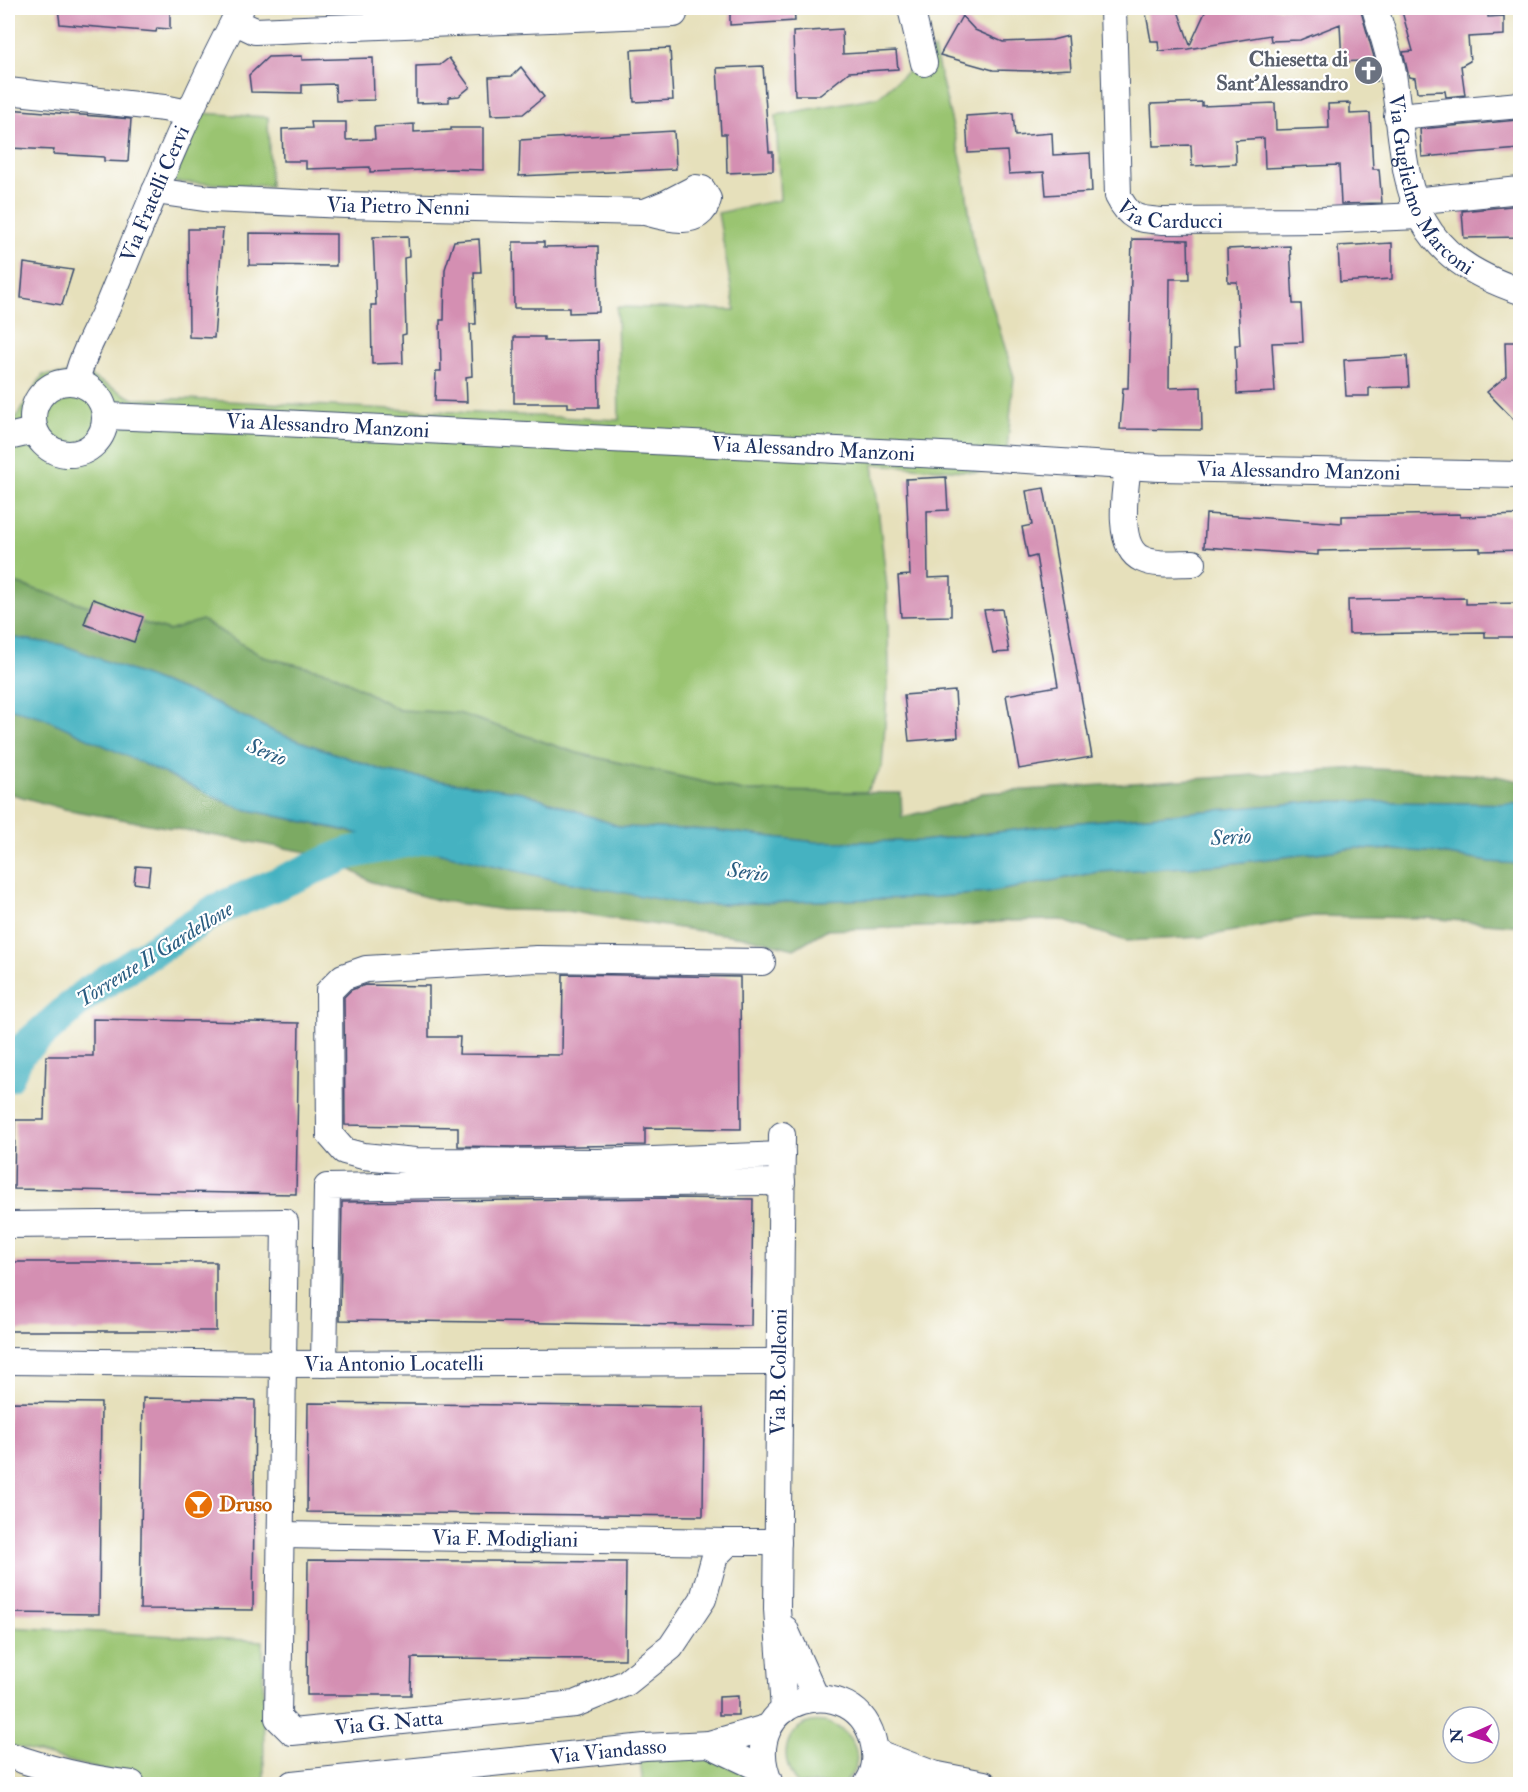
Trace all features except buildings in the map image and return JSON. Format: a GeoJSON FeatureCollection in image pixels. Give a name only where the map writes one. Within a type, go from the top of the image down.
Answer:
{"type":"FeatureCollection","features":[{"type":"Feature","properties":{"kind":"street"},"geometry":{"type":"LineString","coordinates":[[911,8],[924,63]]}},
{"type":"Feature","properties":{"kind":"street","name":"Via Carducci"},"geometry":{"type":"LineString","coordinates":[[1113,8],[1118,196],[1126,212],[1138,219],[1163,221],[1323,220],[1416,208],[1521,190]]}},
{"type":"Feature","properties":{"kind":"street","name":"Via Guglielmo Marconi"},"geometry":{"type":"LineString","coordinates":[[1375,8],[1392,72],[1406,171],[1416,208],[1433,239],[1450,255],[1474,272],[1521,291]]}},
{"type":"Feature","properties":{"kind":"street"},"geometry":{"type":"LineString","coordinates":[[237,14],[255,31],[674,11]]}},
{"type":"Feature","properties":{"kind":"street","name":"Via Fratelli Cervi"},"geometry":{"type":"LineString","coordinates":[[77,382],[77,372],[98,328],[188,113],[237,14]]}},
{"type":"Feature","properties":{"kind":"street"},"geometry":{"type":"LineString","coordinates":[[8,92],[164,108],[188,113]]}},
{"type":"Feature","properties":{"kind":"street"},"geometry":{"type":"LineString","coordinates":[[1397,116],[1521,105]]}},
{"type":"Feature","properties":{"kind":"street","name":"Via Pietro Nenni"},"geometry":{"type":"LineString","coordinates":[[155,191],[210,199],[345,205],[645,212]]}},
{"type":"Feature","properties":{"kind":"street"},"geometry":{"type":"LineString","coordinates":[[77,382],[91,389],[101,401],[105,416],[100,438],[82,453],[59,454],[40,441],[34,431],[33,412],[41,394],[57,384],[77,382]]}},
{"type":"Feature","properties":{"kind":"street","name":"Via Alessandro Manzoni"},"geometry":{"type":"LineString","coordinates":[[105,416],[926,454],[1128,466],[1521,475]]}},
{"type":"Feature","properties":{"kind":"street"},"geometry":{"type":"LineString","coordinates":[[8,436],[34,431]]}},
{"type":"Feature","properties":{"kind":"street"},"geometry":{"type":"LineString","coordinates":[[1128,466],[1124,500],[1124,531],[1132,554],[1143,560],[1159,563],[1193,562]]}},
{"type":"Feature","properties":{"kind":"street","name":"Via B. Colleoni"},"geometry":{"type":"LineString","coordinates":[[762,962],[537,959],[366,969],[343,976],[329,992],[330,1135],[344,1151],[363,1156],[415,1161],[599,1162],[782,1145],[776,1718],[763,1740],[762,1755],[767,1777]]}},
{"type":"Feature","properties":{"kind":"street"},"geometry":{"type":"LineString","coordinates":[[324,1364],[327,1187],[782,1182]]}},
{"type":"Feature","properties":{"kind":"street","name":"Via G. Natta"},"geometry":{"type":"LineString","coordinates":[[8,1225],[285,1222],[278,1718],[292,1732],[575,1704],[626,1683],[671,1647],[703,1599],[715,1556],[729,1542]]}},
{"type":"Feature","properties":{"kind":"street","name":"Via Antonio Locatelli"},"geometry":{"type":"LineString","coordinates":[[8,1361],[283,1364],[780,1362]]}},
{"type":"Feature","properties":{"kind":"street","name":"Via F. Modigliani"},"geometry":{"type":"LineString","coordinates":[[281,1535],[729,1542]]}},
{"type":"Feature","properties":{"kind":"street"},"geometry":{"type":"LineString","coordinates":[[729,1542],[777,1542]]}},
{"type":"Feature","properties":{"kind":"street","name":"Via B. Colleoni"},"geometry":{"type":"LineString","coordinates":[[777,1609],[816,1698]]}},
{"type":"Feature","properties":{"kind":"street"},"geometry":{"type":"LineString","coordinates":[[816,1698],[842,1703],[863,1719],[872,1735],[875,1752],[874,1767],[867,1785]]}},
{"type":"Feature","properties":{"kind":"street","name":"Via Viandasso"},"geometry":{"type":"LineString","coordinates":[[292,1785],[645,1747],[709,1744],[776,1718],[799,1701],[816,1698]]}},
{"type":"Feature","properties":{"kind":"street","name":"Via Viandasso"},"geometry":{"type":"LineString","coordinates":[[709,1744],[767,1777]]}},
{"type":"Feature","properties":{"kind":"street"},"geometry":{"type":"LineString","coordinates":[[875,1752],[933,1774],[984,1785]]}},
{"type":"Feature","properties":{"kind":"street"},"geometry":{"type":"LineString","coordinates":[[8,1755],[29,1763],[132,1785]]}},
{"type":"Feature","properties":{"kind":"street"},"geometry":{"type":"LineString","coordinates":[[880,1785],[933,1774]]}},
{"type":"Feature","properties":{"kind":"green space"},"geometry":{"type":"Polygon","coordinates":[[[934,49],[963,168],[974,246],[1014,377],[1005,471],[976,472],[873,464],[887,587],[889,668],[882,767],[866,792],[743,791],[577,753],[458,713],[399,710],[332,673],[263,657],[202,620],[170,631],[8,581],[8,423],[15,419],[43,375],[86,374],[134,399],[186,399],[619,420],[617,307],[735,310],[718,213],[780,200],[776,115],[878,97],[934,49]]]}},
{"type":"Feature","properties":{"kind":"green space"},"geometry":{"type":"Polygon","coordinates":[[[199,113],[268,117],[270,186],[171,182],[199,113]]]}},
{"type":"Feature","properties":{"kind":"green space"},"geometry":{"type":"Polygon","coordinates":[[[8,581],[169,631],[202,620],[263,657],[332,673],[399,710],[458,713],[577,753],[743,791],[901,793],[902,817],[961,803],[982,793],[1359,768],[1496,776],[1520,781],[1520,804],[1322,801],[1090,821],[922,841],[816,842],[713,830],[621,827],[522,792],[387,772],[277,733],[211,701],[63,645],[8,637],[8,581]]]}},
{"type":"Feature","properties":{"kind":"green space"},"geometry":{"type":"Polygon","coordinates":[[[8,708],[42,716],[239,808],[690,905],[936,897],[987,893],[1098,872],[1218,865],[1356,848],[1430,852],[1490,862],[1520,864],[1520,926],[1427,918],[1313,916],[1202,937],[1126,941],[1061,920],[1009,921],[958,926],[826,930],[794,949],[750,938],[567,911],[503,910],[437,900],[372,882],[324,855],[64,809],[8,793],[8,708]]]}},
{"type":"Feature","properties":{"kind":"green space"},"geometry":{"type":"Polygon","coordinates":[[[8,1627],[263,1641],[264,1784],[201,1784],[136,1779],[8,1745],[8,1627]]]}},
{"type":"Feature","properties":{"kind":"green space"},"geometry":{"type":"Polygon","coordinates":[[[811,1722],[826,1722],[845,1732],[855,1748],[857,1757],[851,1775],[843,1784],[798,1784],[792,1776],[786,1758],[789,1740],[801,1726],[811,1722]]]}},
{"type":"Feature","properties":{"kind":"green space"},"geometry":{"type":"Polygon","coordinates":[[[639,1754],[707,1755],[764,1784],[643,1784],[639,1754]]]}},
{"type":"Feature","properties":{"kind":"water","name":"Serio"},"geometry":{"type":"Polygon","coordinates":[[[8,637],[63,645],[211,701],[277,733],[387,772],[522,792],[621,827],[713,830],[816,842],[922,841],[1090,821],[1322,801],[1520,804],[1520,864],[1490,862],[1430,852],[1356,848],[1218,865],[1098,872],[987,893],[936,897],[690,905],[555,880],[239,808],[42,717],[8,708],[8,637]]]}},
{"type":"Feature","properties":{"kind":"waterway","name":"Torrente Il Gardellone"},"geometry":{"type":"LineString","coordinates":[[8,1076],[19,1053],[86,994],[216,910],[349,853],[431,836]]}},
{"type":"Feature","properties":{"kind":"place","name":"Chiesetta di Sant'Alessandro"},"geometry":{"type":"Point","coordinates":[1369,71]}},
{"type":"Feature","properties":{"kind":"place","name":"Druso"},"geometry":{"type":"Point","coordinates":[198,1504]}}]}
